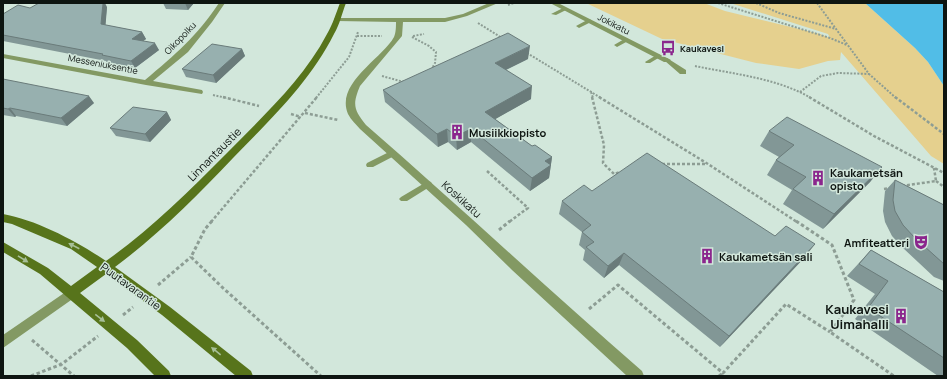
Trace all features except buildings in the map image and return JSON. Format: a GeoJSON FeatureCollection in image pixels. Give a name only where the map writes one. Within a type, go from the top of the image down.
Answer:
{"type":"FeatureCollection","features":[{"type":"Feature","properties":{"kind":"main road","name":"Linnantaustie"},"geometry":{"type":"LineString","coordinates":[[70,294],[161,223],[273,110],[300,79],[320,51],[330,34],[343,3]]}},
{"type":"Feature","properties":{"kind":"main road","name":"Puutavarantie"},"geometry":{"type":"LineString","coordinates":[[3,218],[14,220],[75,246],[166,311],[246,376]]}},
{"type":"Feature","properties":{"kind":"main road"},"geometry":{"type":"LineString","coordinates":[[3,246],[44,271],[132,344],[164,376]]}},
{"type":"Feature","properties":{"kind":"street","name":"Oikopolku"},"geometry":{"type":"LineString","coordinates":[[146,83],[185,50],[210,21],[222,3]]}},
{"type":"Feature","properties":{"kind":"street"},"geometry":{"type":"LineString","coordinates":[[337,19],[453,19],[495,3]]}},
{"type":"Feature","properties":{"kind":"street","name":"Jokikatu"},"geometry":{"type":"LineString","coordinates":[[553,3],[667,60]]}},
{"type":"Feature","properties":{"kind":"street","name":"Koskikatu"},"geometry":{"type":"LineString","coordinates":[[400,20],[398,36],[393,44],[366,71],[357,83],[350,98],[352,114],[363,127],[428,184],[516,267],[637,376]]}},
{"type":"Feature","properties":{"kind":"street","name":"Messeniuksentie"},"geometry":{"type":"LineString","coordinates":[[3,56],[199,92]]}},
{"type":"Feature","properties":{"kind":"street"},"geometry":{"type":"LineString","coordinates":[[3,342],[70,294]]}},
{"type":"Feature","properties":{"kind":"lane"},"geometry":{"type":"LineString","coordinates":[[554,14],[565,9]]}},
{"type":"Feature","properties":{"kind":"lane"},"geometry":{"type":"LineString","coordinates":[[579,26],[589,21]]}},
{"type":"Feature","properties":{"kind":"lane"},"geometry":{"type":"LineString","coordinates":[[617,45],[626,40]]}},
{"type":"Feature","properties":{"kind":"lane"},"geometry":{"type":"LineString","coordinates":[[648,62],[658,56]]}},
{"type":"Feature","properties":{"kind":"lane"},"geometry":{"type":"LineString","coordinates":[[667,60],[683,72]]}},
{"type":"Feature","properties":{"kind":"lane"},"geometry":{"type":"LineString","coordinates":[[370,165],[393,153]]}},
{"type":"Feature","properties":{"kind":"lane"},"geometry":{"type":"LineString","coordinates":[[404,199],[428,184]]}},
{"type":"Feature","properties":{"kind":"path"},"geometry":{"type":"LineString","coordinates":[[718,3],[848,45]]}},
{"type":"Feature","properties":{"kind":"path"},"geometry":{"type":"LineString","coordinates":[[756,3],[779,14],[836,29]]}},
{"type":"Feature","properties":{"kind":"path"},"geometry":{"type":"LineString","coordinates":[[817,3],[870,74],[903,106],[944,134]]}},
{"type":"Feature","properties":{"kind":"path"},"geometry":{"type":"LineString","coordinates":[[321,376],[213,279],[192,257],[205,229],[305,113],[348,57],[362,20]]}},
{"type":"Feature","properties":{"kind":"path"},"geometry":{"type":"LineString","coordinates":[[473,20],[505,40]]}},
{"type":"Feature","properties":{"kind":"path"},"geometry":{"type":"LineString","coordinates":[[411,36],[429,46],[436,52],[435,63],[428,77]]}},
{"type":"Feature","properties":{"kind":"path"},"geometry":{"type":"LineString","coordinates":[[525,52],[708,164],[832,245],[854,300],[830,332]]}},
{"type":"Feature","properties":{"kind":"path"},"geometry":{"type":"LineString","coordinates":[[667,60],[778,84],[800,92],[874,136],[944,173]]}},
{"type":"Feature","properties":{"kind":"path"},"geometry":{"type":"LineString","coordinates":[[366,71],[406,82]]}},
{"type":"Feature","properties":{"kind":"path"},"geometry":{"type":"LineString","coordinates":[[800,92],[821,76],[838,73],[870,74]]}},
{"type":"Feature","properties":{"kind":"path"},"geometry":{"type":"LineString","coordinates":[[199,92],[301,116]]}},
{"type":"Feature","properties":{"kind":"path"},"geometry":{"type":"LineString","coordinates":[[590,92],[604,145],[603,163],[614,174],[621,172]]}},
{"type":"Feature","properties":{"kind":"path"},"geometry":{"type":"LineString","coordinates":[[305,113],[363,127]]}},
{"type":"Feature","properties":{"kind":"path"},"geometry":{"type":"LineString","coordinates":[[655,164],[708,164]]}},
{"type":"Feature","properties":{"kind":"path"},"geometry":{"type":"LineString","coordinates":[[934,168],[936,181],[944,187]]}},
{"type":"Feature","properties":{"kind":"path"},"geometry":{"type":"LineString","coordinates":[[487,171],[528,208],[488,239]]}},
{"type":"Feature","properties":{"kind":"path"},"geometry":{"type":"LineString","coordinates":[[899,186],[936,181]]}},
{"type":"Feature","properties":{"kind":"path"},"geometry":{"type":"LineString","coordinates":[[884,189],[892,188]]}},
{"type":"Feature","properties":{"kind":"path"},"geometry":{"type":"LineString","coordinates":[[575,320],[618,285],[723,373]]}},
{"type":"Feature","properties":{"kind":"path"},"geometry":{"type":"LineString","coordinates":[[720,376],[786,304],[894,376]]}},
{"type":"Feature","properties":{"kind":"path"},"geometry":{"type":"LineString","coordinates":[[19,330],[74,376]]}},
{"type":"Feature","properties":{"kind":"shaded area"},"geometry":{"type":"Polygon","coordinates":[[[586,3],[704,3],[725,11],[820,34],[830,38],[828,34],[730,3],[865,3],[915,48],[928,62],[944,86],[944,164],[931,156],[841,52],[840,60],[828,61],[799,69],[756,63],[662,39],[586,3]]]}},
{"type":"Feature","properties":{"kind":"water"},"geometry":{"type":"Polygon","coordinates":[[[865,3],[944,3],[944,86],[928,62],[915,48],[865,3]]]}},
{"type":"Feature","properties":{"kind":"place","name":"Kaukavesi"},"geometry":{"type":"Point","coordinates":[668,48]}},
{"type":"Feature","properties":{"kind":"place","name":"Musiikkiopisto"},"geometry":{"type":"Point","coordinates":[457,132]}},
{"type":"Feature","properties":{"kind":"place","name":"Kaukametsän opisto"},"geometry":{"type":"Point","coordinates":[818,178]}},
{"type":"Feature","properties":{"kind":"place","name":"Amfiteatteri"},"geometry":{"type":"Point","coordinates":[921,242]}},
{"type":"Feature","properties":{"kind":"place","name":"Kaukametsän sali"},"geometry":{"type":"Point","coordinates":[707,256]}},
{"type":"Feature","properties":{"kind":"place","name":"Kaukavesi Uimahalli"},"geometry":{"type":"Point","coordinates":[901,316]}}]}
